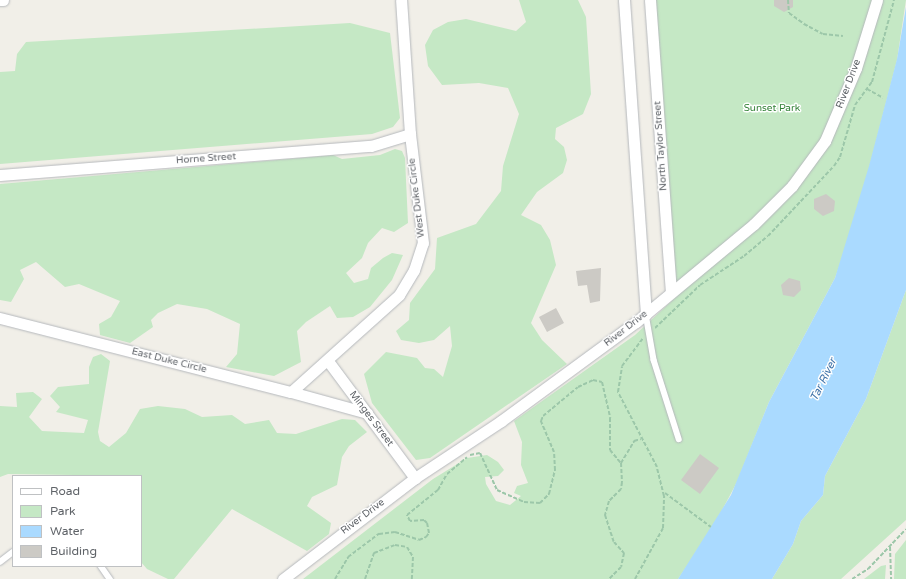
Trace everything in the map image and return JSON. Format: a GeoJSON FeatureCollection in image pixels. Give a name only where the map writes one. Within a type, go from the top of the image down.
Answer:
{"type":"FeatureCollection","features":[{"type":"Feature","properties":{"kind":"street","name":"West Duke Circle"},"geometry":{"type":"LineString","coordinates":[[328,361],[399,295],[414,270],[423,243],[410,134],[401,0]]}},
{"type":"Feature","properties":{"kind":"street"},"geometry":{"type":"LineString","coordinates":[[624,0],[646,314]]}},
{"type":"Feature","properties":{"kind":"street","name":"North Taylor Street"},"geometry":{"type":"LineString","coordinates":[[650,0],[672,291]]}},
{"type":"Feature","properties":{"kind":"street","name":"River Drive"},"geometry":{"type":"LineString","coordinates":[[283,579],[415,478],[501,421],[646,314],[754,224],[792,186],[825,141],[856,68],[877,0]]}},
{"type":"Feature","properties":{"kind":"street","name":"Horne Street"},"geometry":{"type":"LineString","coordinates":[[0,175],[371,146],[410,134]]}},
{"type":"Feature","properties":{"kind":"street","name":"East Duke Circle"},"geometry":{"type":"LineString","coordinates":[[0,318],[291,392],[366,413]]}},
{"type":"Feature","properties":{"kind":"street"},"geometry":{"type":"LineString","coordinates":[[291,392],[328,361]]}},
{"type":"Feature","properties":{"kind":"street","name":"Minges Street"},"geometry":{"type":"LineString","coordinates":[[328,361],[415,478]]}},
{"type":"Feature","properties":{"kind":"lane"},"geometry":{"type":"LineString","coordinates":[[646,314],[654,360],[680,440]]}},
{"type":"Feature","properties":{"kind":"lane"},"geometry":{"type":"LineString","coordinates":[[0,562],[12,553]]}},
{"type":"Feature","properties":{"kind":"lane"},"geometry":{"type":"LineString","coordinates":[[102,567],[110,579]]}},
{"type":"Feature","properties":{"kind":"path"},"geometry":{"type":"LineString","coordinates":[[788,0],[789,13],[804,24],[823,34],[843,36]]}},
{"type":"Feature","properties":{"kind":"path"},"geometry":{"type":"LineString","coordinates":[[867,89],[883,98]]}},
{"type":"Feature","properties":{"kind":"path"},"geometry":{"type":"LineString","coordinates":[[635,579],[663,528],[664,493],[657,466],[641,439],[618,392],[622,366],[640,340]]}},
{"type":"Feature","properties":{"kind":"path"},"geometry":{"type":"LineString","coordinates":[[335,579],[348,557],[378,534],[395,532],[419,540],[426,537],[429,533],[427,524],[424,520],[410,521],[407,515],[438,490],[447,474],[469,455],[480,453],[497,490],[505,496],[540,503],[549,494],[555,470],[554,452],[541,421],[543,416],[578,388],[593,380],[602,382],[610,418],[610,450],[621,463]]}},
{"type":"Feature","properties":{"kind":"path"},"geometry":{"type":"LineString","coordinates":[[609,579],[621,568],[624,553],[609,532],[605,515],[609,501],[621,489],[621,463],[634,441],[641,439]]}},
{"type":"Feature","properties":{"kind":"path"},"geometry":{"type":"LineString","coordinates":[[664,493],[711,527]]}},
{"type":"Feature","properties":{"kind":"path"},"geometry":{"type":"LineString","coordinates":[[852,579],[890,547],[906,529]]}},
{"type":"Feature","properties":{"kind":"path"},"geometry":{"type":"LineString","coordinates":[[365,579],[374,553],[395,545],[407,547],[413,557],[412,579]]}},
{"type":"Feature","properties":{"kind":"path"},"geometry":{"type":"LineString","coordinates":[[890,547],[891,579]]}},
{"type":"Feature","properties":{"kind":"green space"},"geometry":{"type":"Polygon","coordinates":[[[519,0],[578,0],[586,17],[591,94],[583,114],[556,128],[555,139],[564,147],[567,160],[563,173],[537,192],[521,215],[541,225],[550,240],[556,265],[531,323],[542,340],[567,364],[430,458],[416,460],[372,403],[364,374],[386,352],[417,358],[425,368],[434,369],[443,377],[452,346],[450,326],[434,340],[419,343],[401,340],[396,331],[409,320],[410,303],[435,269],[437,238],[476,224],[501,191],[503,166],[519,114],[508,88],[479,83],[442,85],[428,66],[425,45],[433,30],[448,22],[466,19],[516,31],[526,22],[519,0]]]}},
{"type":"Feature","properties":{"kind":"green space","name":"Sunset Park"},"geometry":{"type":"Polygon","coordinates":[[[655,0],[906,0],[897,60],[856,219],[835,278],[769,402],[737,482],[711,531],[678,579],[303,579],[433,479],[467,458],[487,455],[498,462],[504,470],[498,476],[485,477],[486,484],[496,501],[510,505],[521,496],[514,493],[517,486],[528,483],[521,465],[522,442],[514,421],[635,335],[677,296],[655,0]]]}},
{"type":"Feature","properties":{"kind":"green space"},"geometry":{"type":"Polygon","coordinates":[[[350,23],[390,33],[400,118],[393,127],[372,134],[0,164],[0,72],[15,71],[17,54],[26,42],[350,23]]]}},
{"type":"Feature","properties":{"kind":"green space"},"geometry":{"type":"Polygon","coordinates":[[[395,149],[402,151],[405,158],[408,223],[394,232],[382,228],[368,243],[362,258],[346,273],[354,283],[368,279],[371,268],[383,258],[392,253],[403,255],[392,280],[370,307],[353,317],[337,318],[330,306],[306,322],[297,331],[301,362],[274,376],[226,367],[237,354],[240,324],[207,309],[177,304],[158,313],[151,320],[153,327],[130,343],[100,335],[99,324],[111,317],[120,301],[79,284],[65,287],[36,262],[20,270],[24,279],[11,302],[0,300],[0,184],[333,155],[342,159],[380,155],[395,149]]]}},
{"type":"Feature","properties":{"kind":"green space"},"geometry":{"type":"Polygon","coordinates":[[[906,290],[906,520],[841,579],[772,579],[793,544],[801,521],[823,495],[825,476],[866,399],[906,290]]]}},
{"type":"Feature","properties":{"kind":"green space"},"geometry":{"type":"Polygon","coordinates":[[[101,354],[110,361],[98,432],[100,441],[109,447],[126,433],[140,409],[158,406],[185,409],[202,417],[232,415],[245,424],[269,420],[277,433],[296,434],[342,419],[355,420],[367,432],[349,446],[342,457],[337,485],[312,497],[307,506],[331,523],[329,534],[307,551],[232,509],[174,579],[168,579],[147,569],[142,563],[142,475],[8,474],[0,477],[0,406],[17,407],[16,393],[33,392],[42,399],[29,417],[42,431],[84,433],[88,420],[56,412],[60,407],[50,396],[58,387],[89,384],[89,367],[93,357],[101,354]]]}},
{"type":"Feature","properties":{"kind":"green space"},"geometry":{"type":"Polygon","coordinates":[[[906,540],[906,579],[894,579],[895,554],[906,540]]]}},
{"type":"Feature","properties":{"kind":"green space"},"geometry":{"type":"Polygon","coordinates":[[[886,565],[885,579],[864,579],[881,566],[886,565]]]}},
{"type":"Feature","properties":{"kind":"water","name":"Tar River"},"geometry":{"type":"Polygon","coordinates":[[[906,7],[906,290],[866,399],[825,476],[823,495],[801,521],[793,544],[772,579],[678,579],[731,495],[769,402],[835,278],[869,166],[897,59],[906,7]]]}},
{"type":"Feature","properties":{"kind":"building"},"geometry":{"type":"Polygon","coordinates":[[[774,0],[793,0],[793,7],[784,12],[774,6],[774,0]]]}},
{"type":"Feature","properties":{"kind":"building"},"geometry":{"type":"Polygon","coordinates":[[[826,194],[835,201],[834,211],[823,216],[814,209],[814,199],[826,194]]]}},
{"type":"Feature","properties":{"kind":"building"},"geometry":{"type":"Polygon","coordinates":[[[601,268],[600,301],[590,303],[587,285],[578,286],[576,271],[601,268]]]}},
{"type":"Feature","properties":{"kind":"building"},"geometry":{"type":"Polygon","coordinates":[[[789,278],[800,281],[801,290],[794,297],[783,295],[781,285],[789,278]]]}},
{"type":"Feature","properties":{"kind":"building"},"geometry":{"type":"Polygon","coordinates":[[[556,308],[564,323],[547,332],[539,317],[556,308]]]}},
{"type":"Feature","properties":{"kind":"building"},"geometry":{"type":"Polygon","coordinates":[[[700,454],[719,468],[700,494],[681,480],[700,454]]]}}]}
